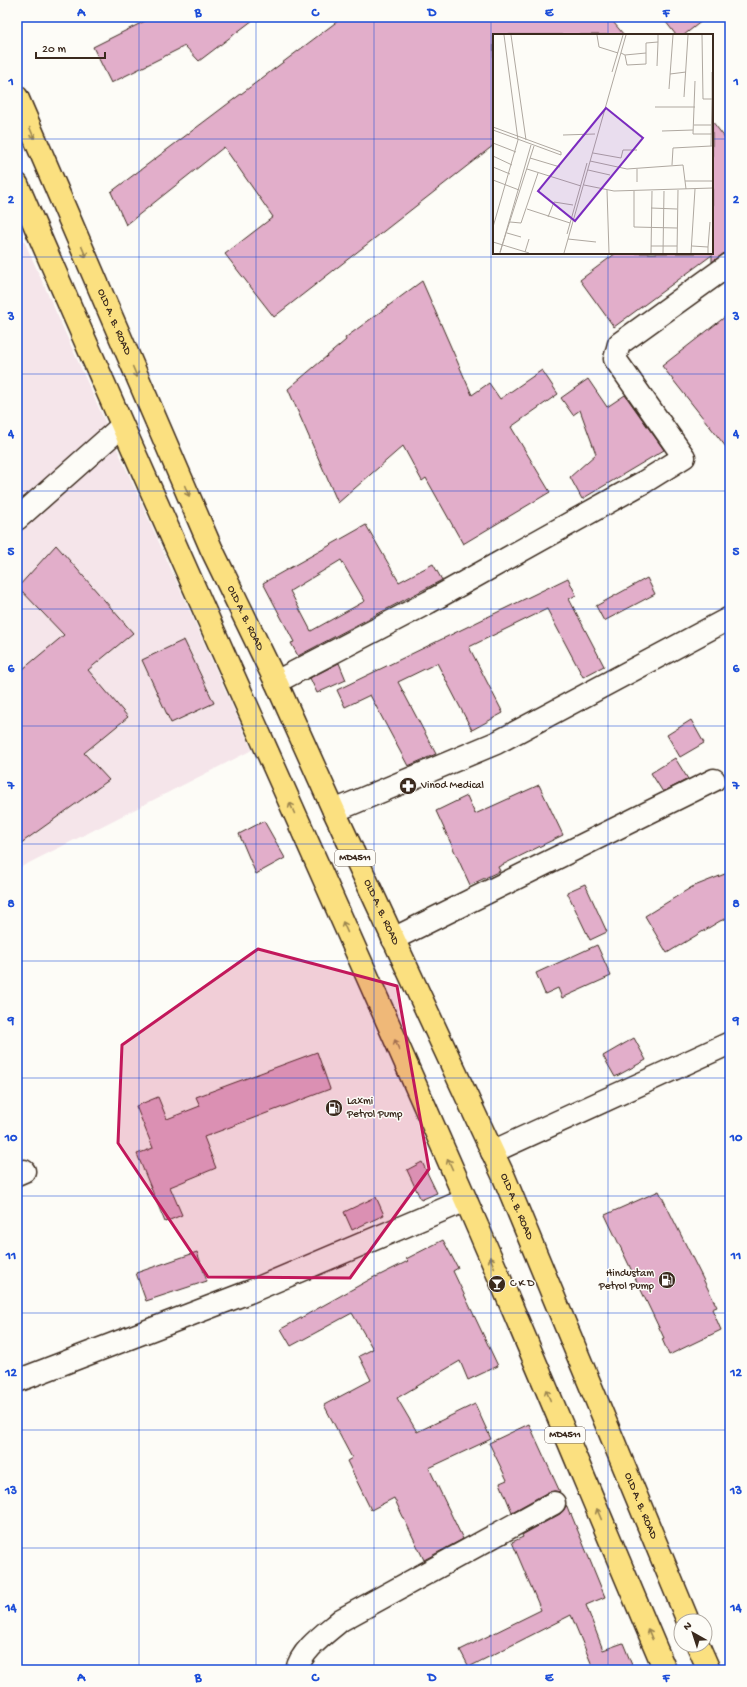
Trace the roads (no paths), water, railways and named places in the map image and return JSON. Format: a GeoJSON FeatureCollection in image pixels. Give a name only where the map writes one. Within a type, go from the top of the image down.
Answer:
{"type":"FeatureCollection","features":[{"type":"Feature","properties":{"kind":"main road","name":"OLD A. B. ROAD"},"geometry":{"type":"LineString","coordinates":[[17,97],[211,548],[276,682],[509,1189],[685,1613]]}},
{"type":"Feature","properties":{"kind":"main road","name":"MD4511"},"geometry":{"type":"LineString","coordinates":[[17,184],[122,426],[185,564],[466,1200],[665,1670]]}},
{"type":"Feature","properties":{"kind":"main road"},"geometry":{"type":"LineString","coordinates":[[702,1653],[709,1670]]}},
{"type":"Feature","properties":{"kind":"street"},"geometry":{"type":"LineString","coordinates":[[276,682],[429,602],[644,482],[684,457],[615,359],[619,344],[730,264]]}},
{"type":"Feature","properties":{"kind":"street"},"geometry":{"type":"LineString","coordinates":[[17,519],[122,426]]}},
{"type":"Feature","properties":{"kind":"street"},"geometry":{"type":"LineString","coordinates":[[334,811],[496,743],[730,618]]}},
{"type":"Feature","properties":{"kind":"street"},"geometry":{"type":"LineString","coordinates":[[393,939],[714,780]]}},
{"type":"Feature","properties":{"kind":"street"},"geometry":{"type":"LineString","coordinates":[[492,1152],[730,1043]]}},
{"type":"Feature","properties":{"kind":"street"},"geometry":{"type":"LineString","coordinates":[[17,1381],[249,1292],[466,1200]]}},
{"type":"Feature","properties":{"kind":"street"},"geometry":{"type":"LineString","coordinates":[[297,1670],[298,1665],[312,1644],[341,1620],[554,1503]]}},
{"type":"Feature","properties":{"kind":"place","name":"Vinod Medical"},"geometry":{"type":"Point","coordinates":[408,786]}},
{"type":"Feature","properties":{"kind":"place","name":"Laxmi Petrol Pump"},"geometry":{"type":"Point","coordinates":[334,1108]}},
{"type":"Feature","properties":{"kind":"place","name":"Hindustam Petrol Pump"},"geometry":{"type":"Point","coordinates":[667,1280]}},
{"type":"Feature","properties":{"kind":"place","name":"C K D"},"geometry":{"type":"Point","coordinates":[497,1284]}}]}
